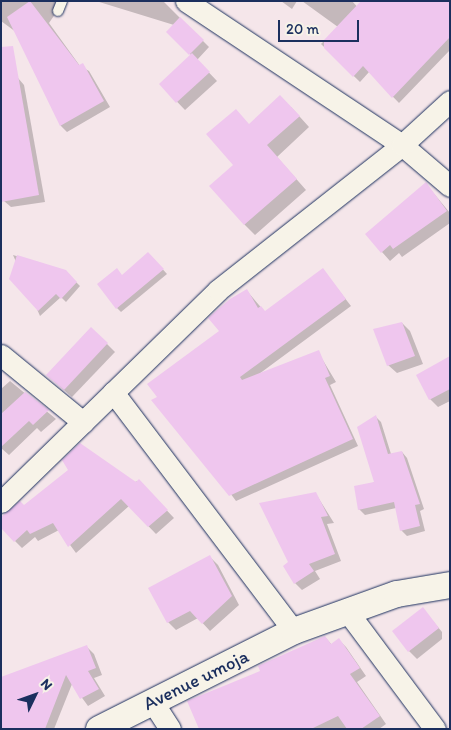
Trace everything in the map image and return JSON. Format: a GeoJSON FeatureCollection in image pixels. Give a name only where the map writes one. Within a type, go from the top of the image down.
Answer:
{"type":"FeatureCollection","features":[{"type":"Feature","properties":{"kind":"street"},"geometry":{"type":"LineString","coordinates":[[186,1],[402,145],[450,186]]}},
{"type":"Feature","properties":{"kind":"street"},"geometry":{"type":"LineString","coordinates":[[1,502],[218,290],[402,145],[450,101]]}},
{"type":"Feature","properties":{"kind":"street"},"geometry":{"type":"LineString","coordinates":[[1,355],[83,422]]}},
{"type":"Feature","properties":{"kind":"street"},"geometry":{"type":"LineString","coordinates":[[113,392],[294,631]]}},
{"type":"Feature","properties":{"kind":"street","name":"Avenue umoja"},"geometry":{"type":"LineString","coordinates":[[99,729],[294,631],[397,594],[450,585]]}},
{"type":"Feature","properties":{"kind":"street"},"geometry":{"type":"LineString","coordinates":[[347,611],[435,729]]}},
{"type":"Feature","properties":{"kind":"street"},"geometry":{"type":"LineString","coordinates":[[152,701],[170,729]]}},
{"type":"Feature","properties":{"kind":"building"},"geometry":{"type":"Polygon","coordinates":[[[30,1],[79,65],[83,63],[104,101],[60,126],[7,17],[30,1]]]}},
{"type":"Feature","properties":{"kind":"building"},"geometry":{"type":"Polygon","coordinates":[[[361,1],[450,1],[450,37],[392,98],[363,66],[353,77],[324,48],[324,40],[361,1]]]}},
{"type":"Feature","properties":{"kind":"building"},"geometry":{"type":"Polygon","coordinates":[[[180,17],[204,40],[189,55],[166,32],[180,17]]]}},
{"type":"Feature","properties":{"kind":"building"},"geometry":{"type":"Polygon","coordinates":[[[13,46],[39,195],[1,202],[1,47],[13,46]]]}},
{"type":"Feature","properties":{"kind":"building"},"geometry":{"type":"Polygon","coordinates":[[[192,53],[210,72],[176,103],[159,84],[192,53]]]}},
{"type":"Feature","properties":{"kind":"building"},"geometry":{"type":"Polygon","coordinates":[[[280,95],[300,116],[267,145],[297,179],[244,225],[209,186],[233,165],[206,134],[236,109],[249,124],[280,95]]]}},
{"type":"Feature","properties":{"kind":"building"},"geometry":{"type":"Polygon","coordinates":[[[426,182],[447,211],[393,249],[390,245],[381,253],[365,234],[426,182]]]}},
{"type":"Feature","properties":{"kind":"building"},"geometry":{"type":"Polygon","coordinates":[[[148,252],[164,269],[116,309],[97,284],[117,268],[122,275],[148,252]]]}},
{"type":"Feature","properties":{"kind":"building"},"geometry":{"type":"Polygon","coordinates":[[[17,255],[66,270],[77,282],[61,299],[56,294],[38,311],[9,279],[17,255]]]}},
{"type":"Feature","properties":{"kind":"building"},"geometry":{"type":"Polygon","coordinates":[[[323,268],[346,299],[240,377],[242,380],[319,350],[330,376],[325,378],[353,439],[229,496],[151,400],[157,397],[147,384],[219,331],[208,318],[230,299],[247,289],[258,308],[261,306],[265,311],[323,268]]]}},
{"type":"Feature","properties":{"kind":"building"},"geometry":{"type":"Polygon","coordinates":[[[402,322],[415,356],[387,366],[373,329],[402,322]]]}},
{"type":"Feature","properties":{"kind":"building"},"geometry":{"type":"Polygon","coordinates":[[[91,327],[108,343],[64,390],[46,375],[91,327]]]}},
{"type":"Feature","properties":{"kind":"building"},"geometry":{"type":"Polygon","coordinates":[[[450,356],[450,389],[429,400],[416,375],[450,356]]]}},
{"type":"Feature","properties":{"kind":"building"},"geometry":{"type":"Polygon","coordinates":[[[25,392],[49,410],[33,425],[29,421],[1,447],[1,414],[25,392]]]}},
{"type":"Feature","properties":{"kind":"building"},"geometry":{"type":"Polygon","coordinates":[[[376,415],[388,454],[402,451],[420,504],[415,505],[420,526],[400,531],[394,502],[358,510],[354,486],[374,482],[357,427],[376,415]]]}},
{"type":"Feature","properties":{"kind":"building"},"geometry":{"type":"Polygon","coordinates":[[[80,443],[136,482],[139,479],[168,510],[148,527],[121,499],[68,547],[53,523],[30,534],[27,530],[14,542],[1,528],[1,517],[20,501],[24,505],[68,470],[62,460],[80,443]]]}},
{"type":"Feature","properties":{"kind":"building"},"geometry":{"type":"Polygon","coordinates":[[[316,492],[328,516],[321,517],[335,554],[309,564],[314,571],[294,584],[283,566],[288,562],[259,503],[316,492]]]}},
{"type":"Feature","properties":{"kind":"building"},"geometry":{"type":"Polygon","coordinates":[[[210,555],[232,596],[202,624],[190,611],[167,623],[148,588],[210,555]]]}},
{"type":"Feature","properties":{"kind":"building"},"geometry":{"type":"Polygon","coordinates":[[[423,607],[439,628],[408,652],[392,631],[423,607]]]}},
{"type":"Feature","properties":{"kind":"building"},"geometry":{"type":"Polygon","coordinates":[[[325,636],[331,644],[339,638],[360,668],[350,674],[380,716],[361,729],[347,729],[338,716],[311,729],[199,729],[187,701],[260,671],[258,666],[325,636]]]}},
{"type":"Feature","properties":{"kind":"building"},"geometry":{"type":"Polygon","coordinates":[[[87,645],[96,668],[88,671],[99,689],[80,699],[66,675],[45,729],[1,729],[1,677],[87,645]]]}}]}
